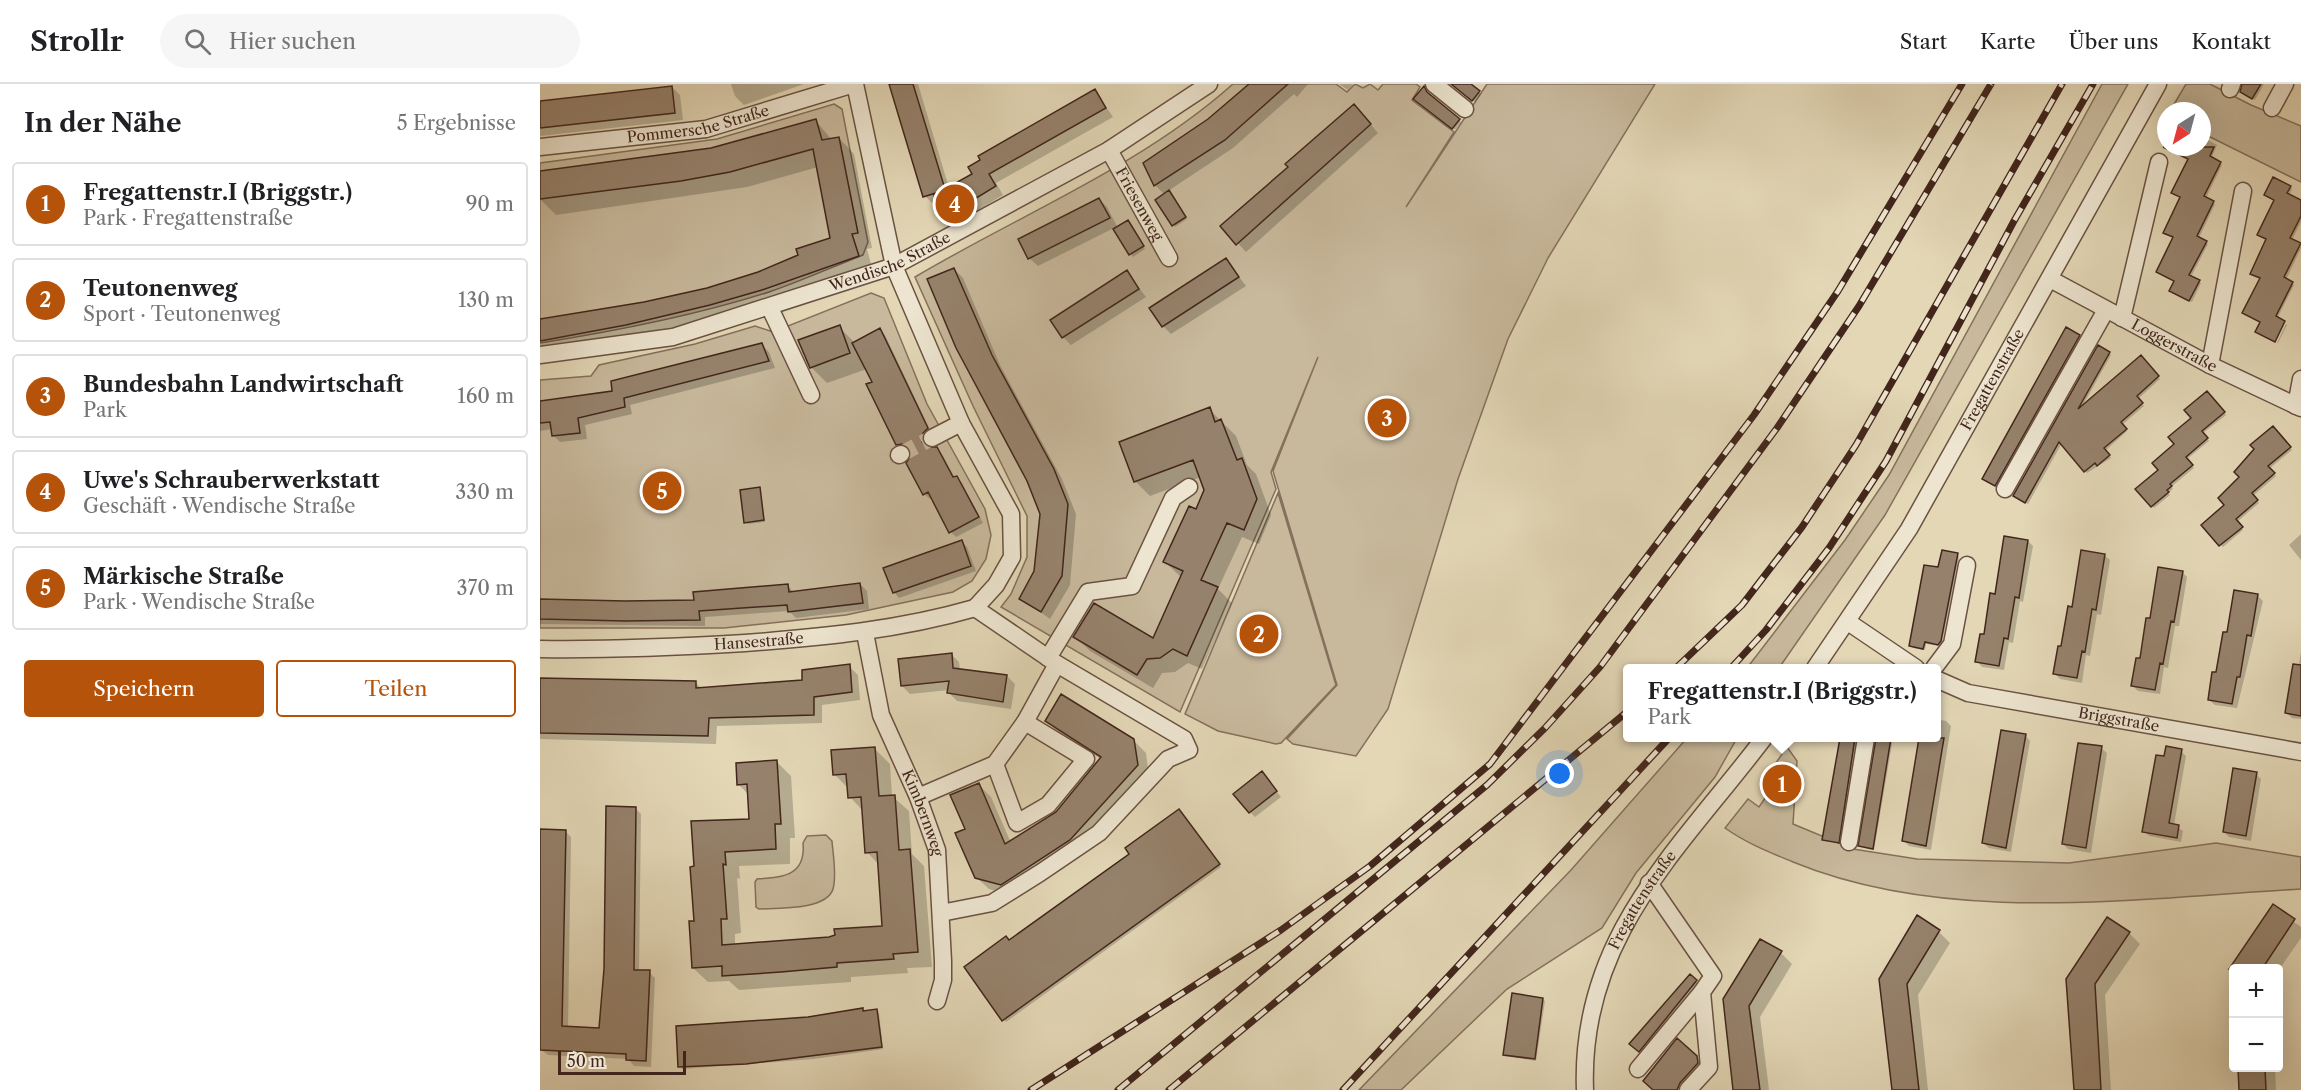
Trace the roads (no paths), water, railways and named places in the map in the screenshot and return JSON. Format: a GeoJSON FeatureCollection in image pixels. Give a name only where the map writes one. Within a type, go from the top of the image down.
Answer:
{"type":"FeatureCollection","features":[{"type":"Feature","properties":{"kind":"street","name":"Pommersche Straße"},"geometry":{"type":"LineString","coordinates":[[540,147],[706,129],[855,84]]}},
{"type":"Feature","properties":{"kind":"street"},"geometry":{"type":"LineString","coordinates":[[855,84],[894,266],[962,423],[1011,514],[1012,557],[996,585],[975,608],[1052,661],[1184,739],[1189,750],[1168,759],[1099,833],[1040,873],[992,903],[941,913]]}},
{"type":"Feature","properties":{"kind":"street","name":"Wendische Straße"},"geometry":{"type":"LineString","coordinates":[[540,356],[673,337],[770,308],[894,266],[1109,150],[1186,90],[1209,84]]}},
{"type":"Feature","properties":{"kind":"street"},"geometry":{"type":"LineString","coordinates":[[1434,84],[1465,109]]}},
{"type":"Feature","properties":{"kind":"street","name":"Fregattenstraße"},"geometry":{"type":"LineString","coordinates":[[1819,664],[1909,529],[2158,84]]}},
{"type":"Feature","properties":{"kind":"street"},"geometry":{"type":"LineString","coordinates":[[2272,108],[2285,84]]}},
{"type":"Feature","properties":{"kind":"street","name":"Friesenweg"},"geometry":{"type":"LineString","coordinates":[[1109,150],[1169,258]]}},
{"type":"Feature","properties":{"kind":"street"},"geometry":{"type":"LineString","coordinates":[[2122,318],[2159,162]]}},
{"type":"Feature","properties":{"kind":"street"},"geometry":{"type":"LineString","coordinates":[[2210,365],[2243,192]]}},
{"type":"Feature","properties":{"kind":"street","name":"Loggerstraße"},"geometry":{"type":"LineString","coordinates":[[2050,279],[2210,365],[2298,407]]}},
{"type":"Feature","properties":{"kind":"street"},"geometry":{"type":"LineString","coordinates":[[770,308],[811,395]]}},
{"type":"Feature","properties":{"kind":"street"},"geometry":{"type":"LineString","coordinates":[[2005,489],[2106,310]]}},
{"type":"Feature","properties":{"kind":"street"},"geometry":{"type":"LineString","coordinates":[[2298,407],[2301,379]]}},
{"type":"Feature","properties":{"kind":"street"},"geometry":{"type":"LineString","coordinates":[[933,438],[962,423]]}},
{"type":"Feature","properties":{"kind":"street"},"geometry":{"type":"LineString","coordinates":[[918,797],[995,764],[1025,722],[1052,661],[1088,592],[1132,586],[1173,498],[1189,487]]}},
{"type":"Feature","properties":{"kind":"street"},"geometry":{"type":"LineString","coordinates":[[1938,664],[1952,644],[1967,565]]}},
{"type":"Feature","properties":{"kind":"street","name":"Hansestraße"},"geometry":{"type":"LineString","coordinates":[[540,649],[632,650],[865,633],[934,620],[975,608]]}},
{"type":"Feature","properties":{"kind":"street"},"geometry":{"type":"LineString","coordinates":[[1848,622],[1903,664]]}},
{"type":"Feature","properties":{"kind":"street","name":"Kimbernweg"},"geometry":{"type":"LineString","coordinates":[[865,633],[881,714],[918,797],[937,850],[943,980],[937,1001]]}},
{"type":"Feature","properties":{"kind":"street","name":"Briggstraße"},"geometry":{"type":"LineString","coordinates":[[1941,681],[1968,693],[2301,752]]}},
{"type":"Feature","properties":{"kind":"street"},"geometry":{"type":"LineString","coordinates":[[995,764],[1017,822],[1048,805],[1086,759],[1025,722]]}},
{"type":"Feature","properties":{"kind":"street","name":"Fregattenstraße"},"geometry":{"type":"LineString","coordinates":[[1585,1090],[1585,1050],[1597,992],[1615,941],[1649,883],[1761,742]]}},
{"type":"Feature","properties":{"kind":"street"},"geometry":{"type":"LineString","coordinates":[[1849,842],[1865,742]]}},
{"type":"Feature","properties":{"kind":"street"},"geometry":{"type":"LineString","coordinates":[[1638,1068],[1713,976],[1649,883]]}},
{"type":"Feature","properties":{"kind":"street"},"geometry":{"type":"LineString","coordinates":[[1688,1090],[1709,1067],[1702,992]]}},
{"type":"Feature","properties":{"kind":"tunnel"},"geometry":{"type":"LineString","coordinates":[[901,454],[932,438]]}},
{"type":"Feature","properties":{"kind":"railway"},"geometry":{"type":"LineString","coordinates":[[1031,1090],[1281,930],[1370,866],[1490,764],[1754,415],[1838,291],[1962,84]]}},
{"type":"Feature","properties":{"kind":"railway"},"geometry":{"type":"LineString","coordinates":[[1118,1090],[1487,785],[1545,728],[1600,667],[1777,428],[1859,306],[1991,84]]}},
{"type":"Feature","properties":{"kind":"railway"},"geometry":{"type":"LineString","coordinates":[[1680,664],[1742,605],[1802,527],[1856,445],[2062,84]]}},
{"type":"Feature","properties":{"kind":"railway"},"geometry":{"type":"LineString","coordinates":[[1735,664],[1766,630],[1829,548],[1886,461],[2014,221],[2093,84]]}},
{"type":"Feature","properties":{"kind":"railway"},"geometry":{"type":"LineString","coordinates":[[1169,1090],[1623,715]]}},
{"type":"Feature","properties":{"kind":"railway"},"geometry":{"type":"LineString","coordinates":[[1343,1090],[1665,742]]}},
{"type":"Feature","properties":{"kind":"place","name":"Uwe's Schrauberwerkstatt"},"geometry":{"type":"Point","coordinates":[955,204]}},
{"type":"Feature","properties":{"kind":"place","name":"Bundesbahn Landwirtschaft"},"geometry":{"type":"Point","coordinates":[1387,418]}},
{"type":"Feature","properties":{"kind":"place","name":"Märkische Straße"},"geometry":{"type":"Point","coordinates":[662,491]}},
{"type":"Feature","properties":{"kind":"place","name":"Teutonenweg"},"geometry":{"type":"Point","coordinates":[1259,634]}},
{"type":"Feature","properties":{"kind":"place","name":"Fregattenstr.I (Briggstr.)"},"geometry":{"type":"Point","coordinates":[1782,784]}}]}
